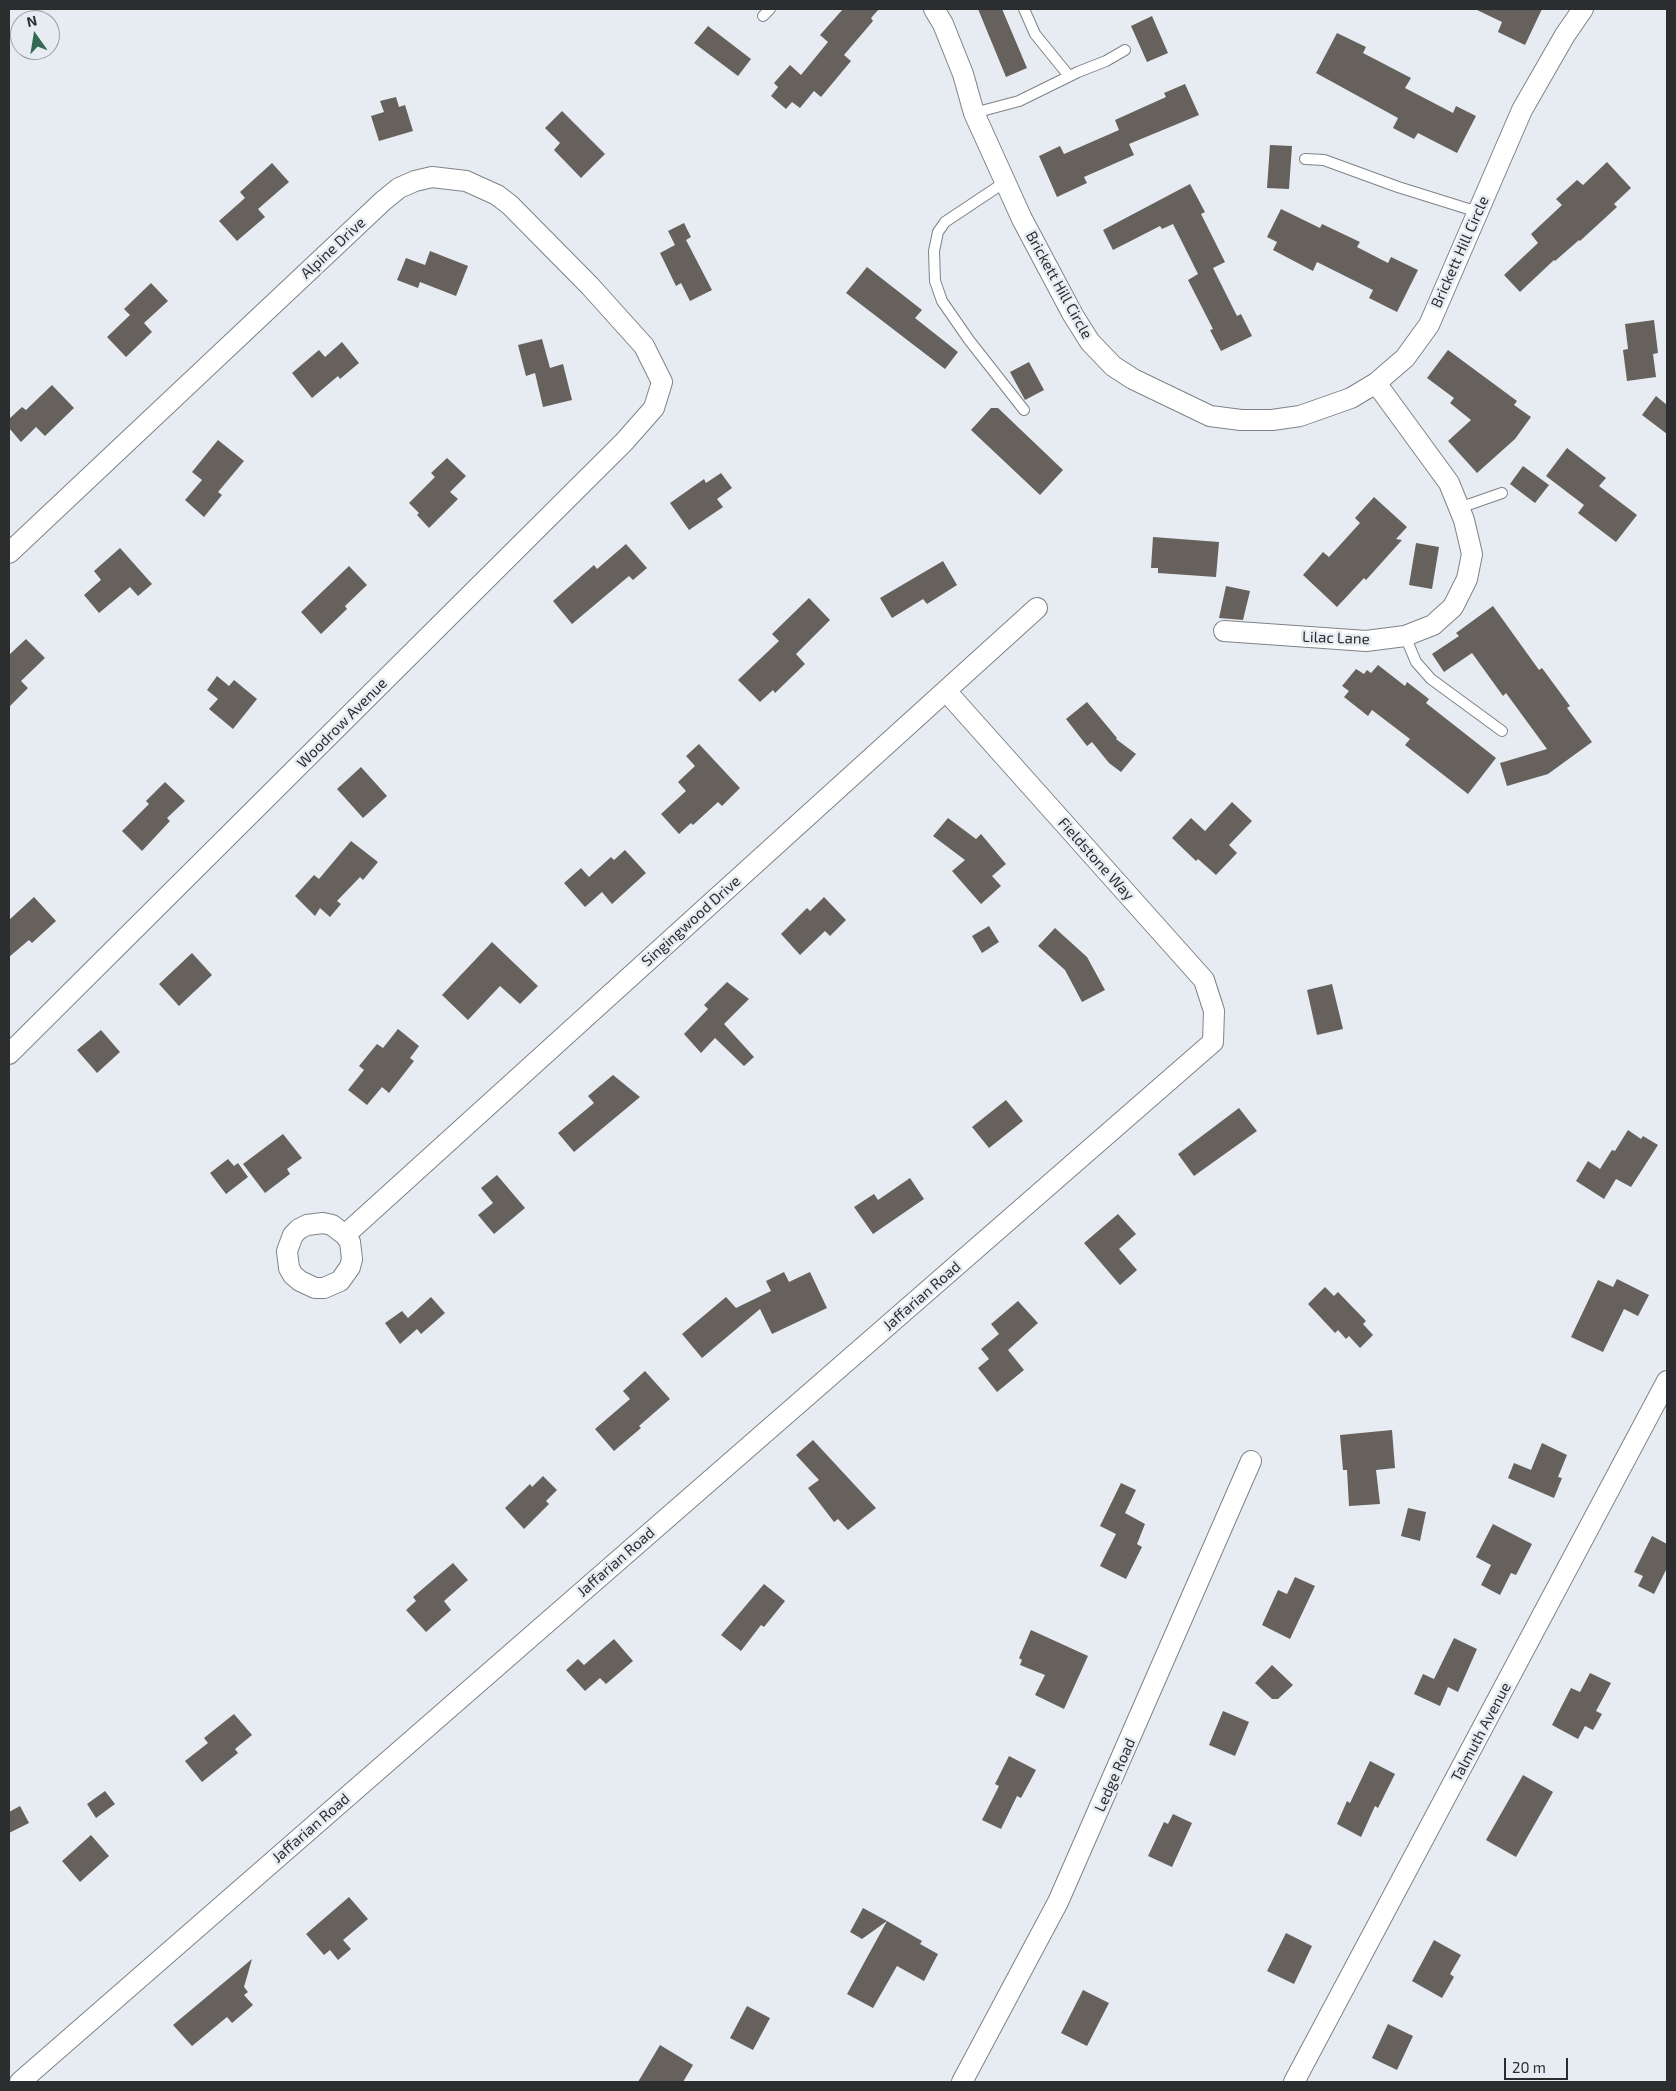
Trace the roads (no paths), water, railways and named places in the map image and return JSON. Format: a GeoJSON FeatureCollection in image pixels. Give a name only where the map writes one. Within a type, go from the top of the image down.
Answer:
{"type":"FeatureCollection","features":[{"type":"Feature","properties":{"kind":"street","name":"Brickett Hill Circle"},"geometry":{"type":"LineString","coordinates":[[934,9],[943,24],[963,74],[974,113],[1022,219],[1077,322],[1090,342],[1113,366],[1133,379],[1210,416],[1241,420],[1272,420],[1300,416],[1351,398],[1376,383],[1405,358],[1429,325],[1522,110],[1565,34],[1583,9]]}},
{"type":"Feature","properties":{"kind":"street","name":"Alpine Drive"},"geometry":{"type":"LineString","coordinates":[[9,552],[383,201],[399,188],[415,181],[432,177],[466,181],[497,195],[510,205],[590,286],[644,346],[662,382]]}},
{"type":"Feature","properties":{"kind":"street","name":"Woodrow Avenue"},"geometry":{"type":"LineString","coordinates":[[11,1048],[624,442],[654,408],[662,382]]}},
{"type":"Feature","properties":{"kind":"street","name":"Lilac Lane"},"geometry":{"type":"LineString","coordinates":[[1224,631],[1366,641],[1405,636],[1433,625],[1453,607],[1467,579],[1472,554],[1464,520],[1449,483],[1376,383]]}},
{"type":"Feature","properties":{"kind":"street","name":"Singingwood Drive"},"geometry":{"type":"LineString","coordinates":[[345,1235],[1038,608]]}},
{"type":"Feature","properties":{"kind":"street","name":"Fieldstone Way"},"geometry":{"type":"LineString","coordinates":[[946,690],[1204,980],[1214,1011],[1213,1042]]}},
{"type":"Feature","properties":{"kind":"street","name":"Jaffarian Road"},"geometry":{"type":"LineString","coordinates":[[20,2082],[1213,1042]]}},
{"type":"Feature","properties":{"kind":"street","name":"Talmuth Avenue"},"geometry":{"type":"LineString","coordinates":[[1294,2082],[1667,1381]]}},
{"type":"Feature","properties":{"kind":"street","name":"Ledge Road"},"geometry":{"type":"LineString","coordinates":[[962,2082],[1058,1902],[1251,1460]]}},
{"type":"Feature","properties":{"kind":"lane"},"geometry":{"type":"LineString","coordinates":[[1024,9],[1035,34],[1069,76]]}},
{"type":"Feature","properties":{"kind":"lane"},"geometry":{"type":"LineString","coordinates":[[974,113],[1019,101],[1069,76],[1106,61],[1125,50]]}},
{"type":"Feature","properties":{"kind":"lane"},"geometry":{"type":"LineString","coordinates":[[1305,159],[1324,160],[1398,188],[1478,212]]}},
{"type":"Feature","properties":{"kind":"lane"},"geometry":{"type":"LineString","coordinates":[[1005,182],[944,222],[938,232],[934,251],[935,281],[942,301],[1024,410]]}},
{"type":"Feature","properties":{"kind":"lane"},"geometry":{"type":"LineString","coordinates":[[1459,508],[1502,492]]}},
{"type":"Feature","properties":{"kind":"lane"},"geometry":{"type":"LineString","coordinates":[[1405,636],[1416,662],[1431,679],[1502,731]]}}]}
